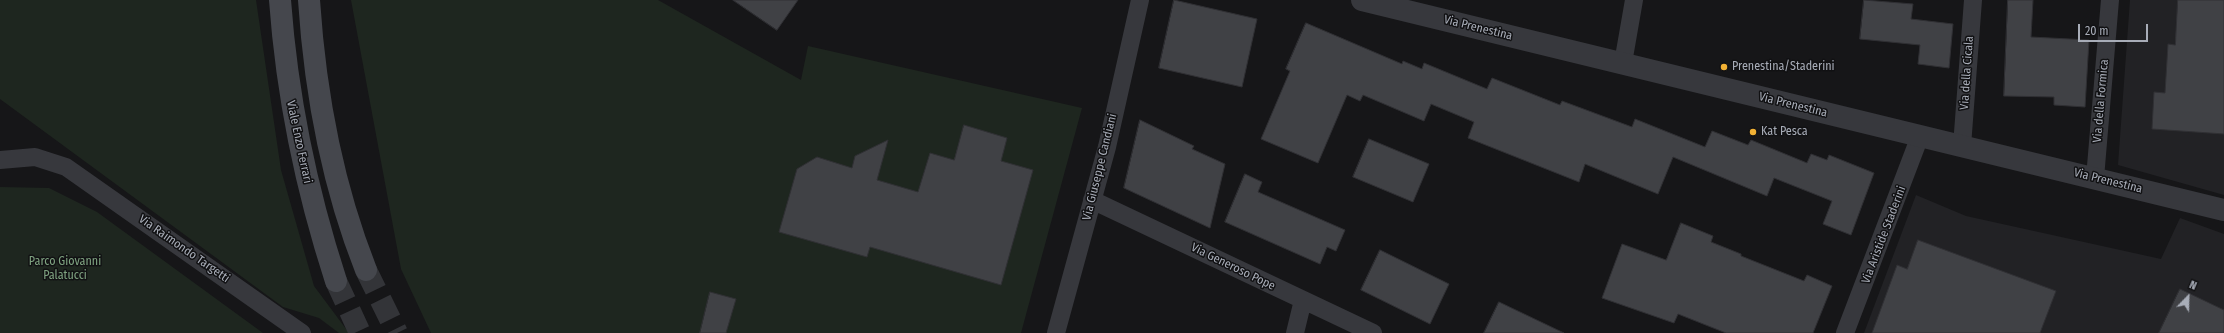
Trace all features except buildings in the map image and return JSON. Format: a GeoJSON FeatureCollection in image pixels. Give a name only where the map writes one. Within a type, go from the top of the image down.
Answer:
{"type":"FeatureCollection","features":[{"type":"Feature","properties":{"kind":"main road","name":"Viale Enzo Ferrari"},"geometry":{"type":"LineString","coordinates":[[280,0],[288,86],[302,160],[323,242],[336,281]]}},
{"type":"Feature","properties":{"kind":"main road"},"geometry":{"type":"LineString","coordinates":[[309,0],[315,64],[325,127],[344,206],[366,270]]}},
{"type":"Feature","properties":{"kind":"street","name":"Via Giuseppe Candiani"},"geometry":{"type":"LineString","coordinates":[[1056,333],[1107,147],[1140,0]]}},
{"type":"Feature","properties":{"kind":"street","name":"Via Prenestina"},"geometry":{"type":"LineString","coordinates":[[1362,0],[1388,3],[1623,63],[2224,210]]}},
{"type":"Feature","properties":{"kind":"street"},"geometry":{"type":"LineString","coordinates":[[1623,63],[1634,0]]}},
{"type":"Feature","properties":{"kind":"street","name":"Via della Cicala"},"geometry":{"type":"LineString","coordinates":[[1962,146],[1973,0]]}},
{"type":"Feature","properties":{"kind":"street","name":"Via della Formica"},"geometry":{"type":"LineString","coordinates":[[2095,178],[2110,0]]}},
{"type":"Feature","properties":{"kind":"street","name":"Via Aristide Staderini"},"geometry":{"type":"LineString","coordinates":[[1845,333],[1920,136]]}},
{"type":"Feature","properties":{"kind":"street","name":"Via Raimondo Targetti"},"geometry":{"type":"LineString","coordinates":[[0,160],[35,157],[66,167],[302,333]]}},
{"type":"Feature","properties":{"kind":"street","name":"Via Generoso Pope"},"geometry":{"type":"LineString","coordinates":[[1092,200],[1373,333]]}},
{"type":"Feature","properties":{"kind":"street"},"geometry":{"type":"LineString","coordinates":[[1295,333],[1303,300]]}},
{"type":"Feature","properties":{"kind":"shaded area"},"geometry":{"type":"Polygon","coordinates":[[[2130,0],[2224,0],[2224,195],[2118,165],[2130,0]]]}},
{"type":"Feature","properties":{"kind":"shaded area"},"geometry":{"type":"Polygon","coordinates":[[[1916,195],[1966,216],[2161,259],[2180,218],[2224,234],[2224,333],[1864,333],[1916,195]]]}},
{"type":"Feature","properties":{"kind":"green space"},"geometry":{"type":"Polygon","coordinates":[[[0,0],[256,0],[281,170],[314,286],[349,333],[339,333],[319,318],[283,307],[0,99],[0,0]]]}},
{"type":"Feature","properties":{"kind":"green space"},"geometry":{"type":"Polygon","coordinates":[[[351,0],[658,0],[801,80],[808,46],[1082,108],[1021,333],[431,333],[401,269],[351,0]]]}},
{"type":"Feature","properties":{"kind":"green space","name":"Parco Giovanni Palatucci"},"geometry":{"type":"Polygon","coordinates":[[[0,187],[49,188],[97,212],[263,333],[0,333],[0,187]]]}},
{"type":"Feature","properties":{"kind":"tunnel"},"geometry":{"type":"LineString","coordinates":[[366,270],[397,333]]}},
{"type":"Feature","properties":{"kind":"tunnel"},"geometry":{"type":"LineString","coordinates":[[336,281],[360,333]]}},
{"type":"Feature","properties":{"kind":"place","name":"Prenestina/Staderini"},"geometry":{"type":"Point","coordinates":[1724,67]}},
{"type":"Feature","properties":{"kind":"place","name":"Kat Pesca"},"geometry":{"type":"Point","coordinates":[1753,132]}}]}
